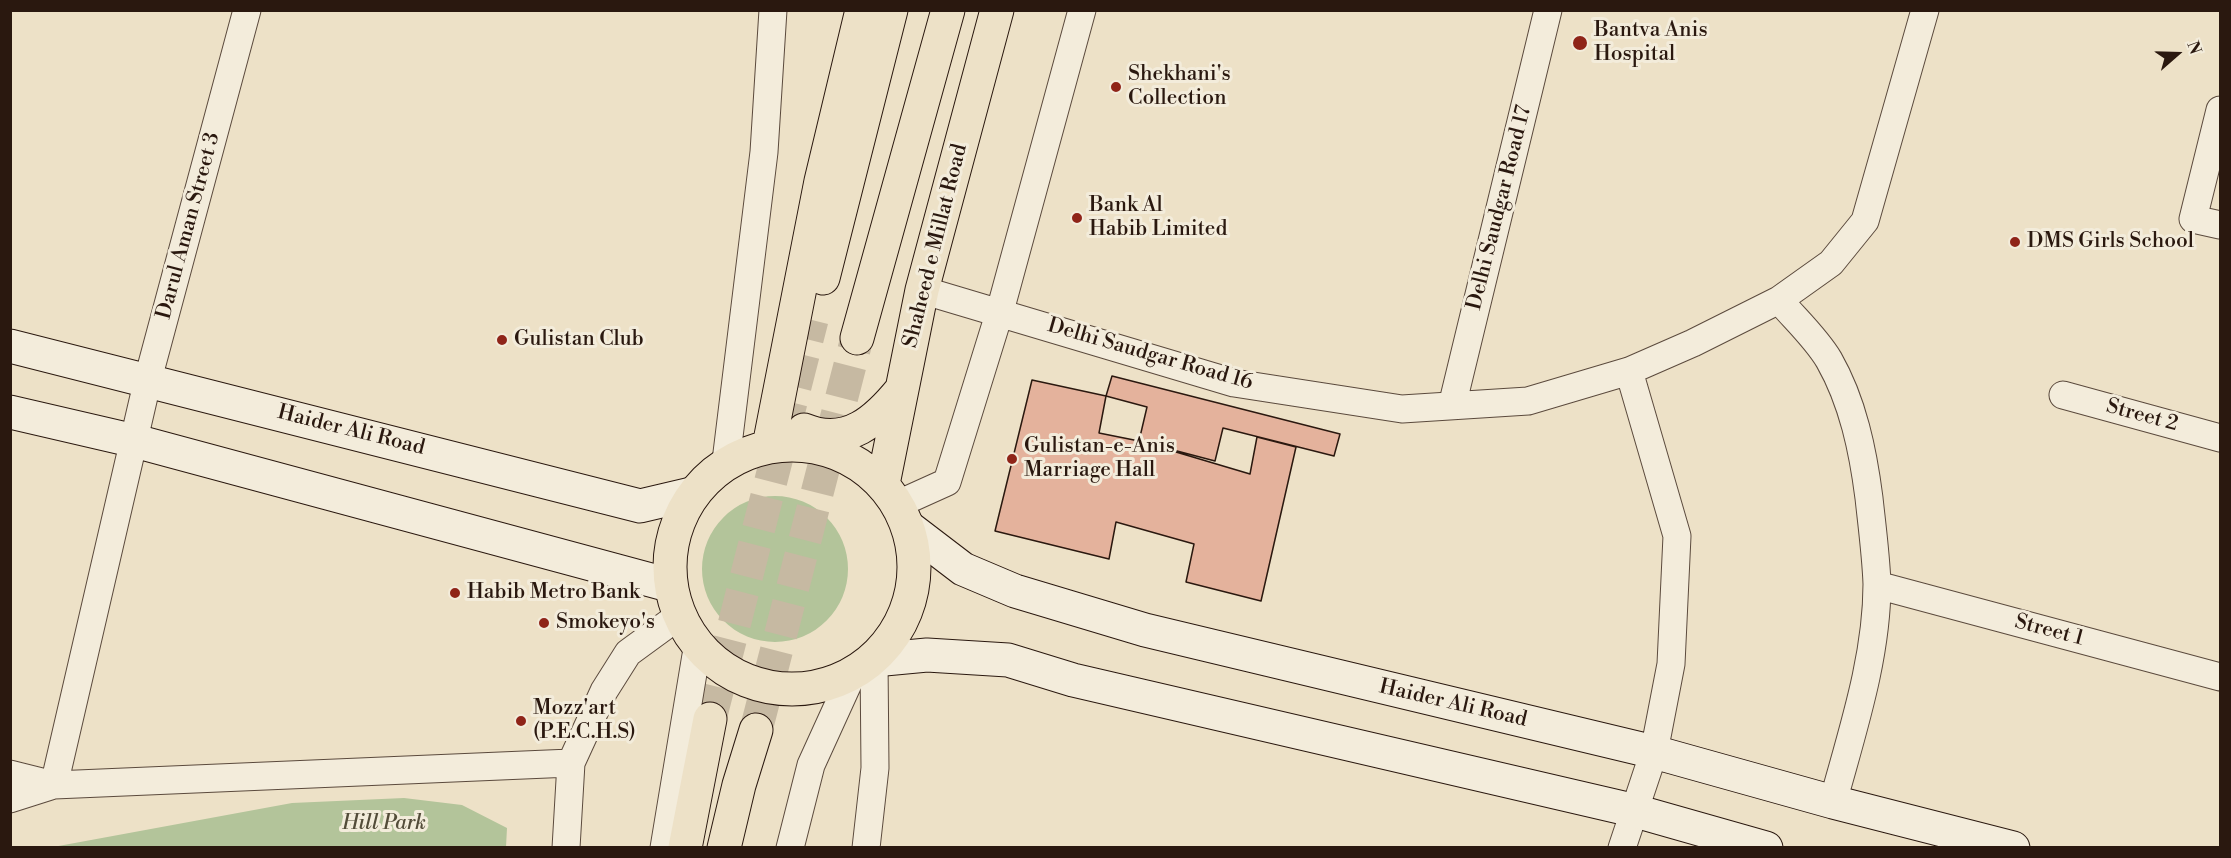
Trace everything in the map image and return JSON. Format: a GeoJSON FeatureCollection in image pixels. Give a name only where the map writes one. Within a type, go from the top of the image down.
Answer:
{"type":"FeatureCollection","features":[{"type":"Feature","properties":{"kind":"main road"},"geometry":{"type":"LineString","coordinates":[[769,446],[821,181],[862,10]]}},
{"type":"Feature","properties":{"kind":"main road"},"geometry":{"type":"LineString","coordinates":[[812,320],[891,10]]}},
{"type":"Feature","properties":{"kind":"main road"},"geometry":{"type":"LineString","coordinates":[[857,338],[948,10]]}},
{"type":"Feature","properties":{"kind":"main road","name":"Shaheed e Millat Road"},"geometry":{"type":"LineString","coordinates":[[896,506],[903,387],[922,290],[997,10]]}},
{"type":"Feature","properties":{"kind":"main road","name":"Haider Ali Road"},"geometry":{"type":"LineString","coordinates":[[10,346],[148,379],[640,506],[691,494]]}},
{"type":"Feature","properties":{"kind":"main road"},"geometry":{"type":"LineString","coordinates":[[778,397],[781,410],[795,426],[816,435],[843,435],[865,426],[880,415],[903,387]]}},
{"type":"Feature","properties":{"kind":"main road"},"geometry":{"type":"LineString","coordinates":[[10,412],[135,441],[669,585]]}},
{"type":"Feature","properties":{"kind":"main road"},"geometry":{"type":"LineString","coordinates":[[863,668],[897,632],[911,599],[915,563],[896,506],[851,458],[812,445],[769,446],[726,461],[691,494],[671,537],[669,585],[680,615],[698,643],[736,678],[777,690],[820,688],[863,668],[927,655],[1008,660],[1073,680],[1632,810],[1766,848]]}},
{"type":"Feature","properties":{"kind":"main road","name":"Haider Ali Road"},"geometry":{"type":"LineString","coordinates":[[896,506],[963,569],[1015,591],[1145,630],[1654,752],[1833,802],[2013,848]]}},
{"type":"Feature","properties":{"kind":"main road"},"geometry":{"type":"LineString","coordinates":[[685,848],[710,719]]}},
{"type":"Feature","properties":{"kind":"main road"},"geometry":{"type":"LineString","coordinates":[[724,848],[739,785],[756,730]]}},
{"type":"Feature","properties":{"kind":"street","name":"Darul Aman Street 3"},"geometry":{"type":"LineString","coordinates":[[54,785],[148,379],[247,10]]}},
{"type":"Feature","properties":{"kind":"street"},"geometry":{"type":"LineString","coordinates":[[726,461],[764,152],[773,10]]}},
{"type":"Feature","properties":{"kind":"street"},"geometry":{"type":"LineString","coordinates":[[896,506],[947,482],[1000,311],[1082,10]]}},
{"type":"Feature","properties":{"kind":"street","name":"Delhi Saudgar Road 17"},"geometry":{"type":"LineString","coordinates":[[1452,406],[1548,10]]}},
{"type":"Feature","properties":{"kind":"street","name":"Delhi Saudgar Road 16"},"geometry":{"type":"LineString","coordinates":[[922,290],[1000,311],[1234,383],[1402,409],[1528,401],[1629,371],[1779,300],[1831,263],[1865,221],[1925,10]]}},
{"type":"Feature","properties":{"kind":"street"},"geometry":{"type":"LineString","coordinates":[[2220,110],[2193,219],[2220,225]]}},
{"type":"Feature","properties":{"kind":"street"},"geometry":{"type":"LineString","coordinates":[[1779,300],[1828,359],[1849,405],[1864,453],[1877,585],[1871,642],[1861,698],[1833,802]]}},
{"type":"Feature","properties":{"kind":"street"},"geometry":{"type":"LineString","coordinates":[[1622,848],[1632,810],[1654,752],[1671,664],[1677,536],[1629,371]]}},
{"type":"Feature","properties":{"kind":"street","name":"Street 2"},"geometry":{"type":"LineString","coordinates":[[2063,395],[2220,438]]}},
{"type":"Feature","properties":{"kind":"street","name":"Street 1"},"geometry":{"type":"LineString","coordinates":[[1877,585],[2220,677]]}},
{"type":"Feature","properties":{"kind":"street"},"geometry":{"type":"LineString","coordinates":[[566,848],[571,763],[604,691],[628,653],[680,615]]}},
{"type":"Feature","properties":{"kind":"street"},"geometry":{"type":"LineString","coordinates":[[664,848],[698,643]]}},
{"type":"Feature","properties":{"kind":"street"},"geometry":{"type":"LineString","coordinates":[[790,848],[811,765],[863,668]]}},
{"type":"Feature","properties":{"kind":"street"},"geometry":{"type":"LineString","coordinates":[[863,668],[875,768],[866,848]]}},
{"type":"Feature","properties":{"kind":"street"},"geometry":{"type":"LineString","coordinates":[[10,799],[54,785],[571,763]]}},
{"type":"Feature","properties":{"kind":"street"},"geometry":{"type":"LineString","coordinates":[[10,774],[54,785]]}},
{"type":"Feature","properties":{"kind":"green space"},"geometry":{"type":"Polygon","coordinates":[[[775,496],[803,502],[826,518],[842,541],[848,569],[842,597],[826,620],[803,636],[775,642],[747,636],[724,620],[708,597],[702,569],[708,541],[724,518],[747,502],[775,496]]]}},
{"type":"Feature","properties":{"kind":"green space","name":"Hill Park"},"geometry":{"type":"Polygon","coordinates":[[[404,798],[462,805],[507,828],[506,847],[53,847],[292,803],[404,798]]]}},
{"type":"Feature","properties":{"kind":"building"},"geometry":{"type":"Polygon","coordinates":[[[1112,376],[1340,434],[1334,456],[1223,428],[1215,461],[1139,441],[1147,407],[1106,396],[1112,376]]]}},
{"type":"Feature","properties":{"kind":"building"},"geometry":{"type":"Polygon","coordinates":[[[1032,380],[1106,396],[1099,433],[1139,441],[1250,474],[1257,437],[1296,447],[1261,601],[1186,582],[1194,544],[1116,522],[1109,559],[995,531],[1032,380]]]}},
{"type":"Feature","properties":{"kind":"tunnel"},"geometry":{"type":"LineString","coordinates":[[710,719],[812,320]]}},
{"type":"Feature","properties":{"kind":"tunnel"},"geometry":{"type":"LineString","coordinates":[[756,730],[857,338]]}},
{"type":"Feature","properties":{"kind":"place","name":"Bantva Anis Hospital"},"geometry":{"type":"Point","coordinates":[1580,43]}},
{"type":"Feature","properties":{"kind":"place","name":"Shekhani's Collection"},"geometry":{"type":"Point","coordinates":[1116,87]}},
{"type":"Feature","properties":{"kind":"place","name":"Bank Al Habib Limited"},"geometry":{"type":"Point","coordinates":[1077,218]}},
{"type":"Feature","properties":{"kind":"place","name":"DMS Girls School"},"geometry":{"type":"Point","coordinates":[2015,242]}},
{"type":"Feature","properties":{"kind":"place","name":"Gulistan Club"},"geometry":{"type":"Point","coordinates":[502,340]}},
{"type":"Feature","properties":{"kind":"place","name":"Gulistan-e-Anis Marriage Hall"},"geometry":{"type":"Point","coordinates":[1012,459]}},
{"type":"Feature","properties":{"kind":"place","name":"Habib Metro Bank"},"geometry":{"type":"Point","coordinates":[455,593]}},
{"type":"Feature","properties":{"kind":"place","name":"Smokeyo's"},"geometry":{"type":"Point","coordinates":[544,623]}},
{"type":"Feature","properties":{"kind":"place","name":"Mozz'art (P.E.C.H.S)"},"geometry":{"type":"Point","coordinates":[521,721]}}]}
